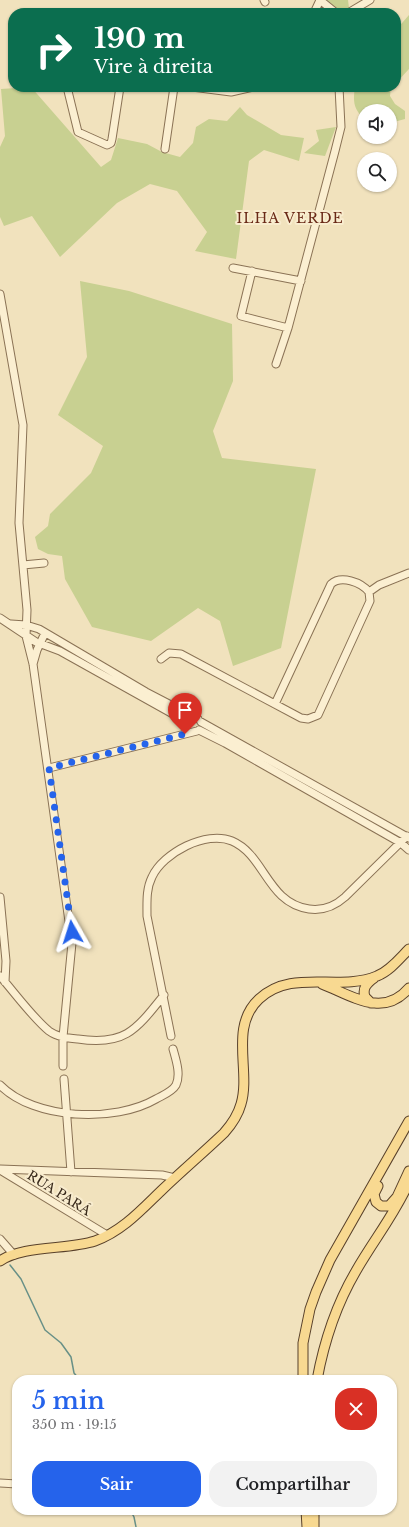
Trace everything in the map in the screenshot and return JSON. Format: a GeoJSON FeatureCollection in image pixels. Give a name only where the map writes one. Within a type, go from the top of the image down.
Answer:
{"type":"FeatureCollection","features":[{"type":"Feature","properties":{"kind":"main road"},"geometry":{"type":"LineString","coordinates":[[371,1003],[364,997],[364,990],[368,982],[391,966],[409,949]]}},
{"type":"Feature","properties":{"kind":"main road"},"geometry":{"type":"LineString","coordinates":[[0,1261],[14,1255],[84,1244],[107,1235],[127,1223],[224,1133],[236,1116],[241,1104],[243,1090],[242,1048],[244,1030],[249,1013],[257,1000],[280,986],[300,982],[346,983],[377,976]]}},
{"type":"Feature","properties":{"kind":"main road"},"geometry":{"type":"LineString","coordinates":[[319,983],[360,1001],[371,1003],[388,1002],[398,999],[409,988]]}},
{"type":"Feature","properties":{"kind":"main road"},"geometry":{"type":"LineString","coordinates":[[303,1375],[304,1343],[310,1309],[316,1292],[330,1260],[409,1121]]}},
{"type":"Feature","properties":{"kind":"main road"},"geometry":{"type":"LineString","coordinates":[[409,1130],[374,1194],[374,1200],[377,1204],[384,1207],[392,1204],[402,1188],[409,1171]]}},
{"type":"Feature","properties":{"kind":"main road"},"geometry":{"type":"LineString","coordinates":[[318,1375],[323,1350],[341,1299],[356,1271],[395,1210],[409,1182]]}},
{"type":"Feature","properties":{"kind":"main road"},"geometry":{"type":"LineString","coordinates":[[306,1515],[307,1527]]}},
{"type":"Feature","properties":{"kind":"main road"},"geometry":{"type":"LineString","coordinates":[[314,1515],[314,1527]]}},
{"type":"Feature","properties":{"kind":"street"},"geometry":{"type":"LineString","coordinates":[[320,0],[330,8]]}},
{"type":"Feature","properties":{"kind":"street"},"geometry":{"type":"LineString","coordinates":[[356,8],[370,0]]}},
{"type":"Feature","properties":{"kind":"street"},"geometry":{"type":"LineString","coordinates":[[68,92],[74,124],[78,132],[107,145],[111,143],[112,139],[119,92]]}},
{"type":"Feature","properties":{"kind":"street"},"geometry":{"type":"LineString","coordinates":[[165,149],[173,92]]}},
{"type":"Feature","properties":{"kind":"street"},"geometry":{"type":"LineString","coordinates":[[276,364],[301,281],[341,127],[339,92]]}},
{"type":"Feature","properties":{"kind":"street"},"geometry":{"type":"LineString","coordinates":[[233,268],[301,281]]}},
{"type":"Feature","properties":{"kind":"street"},"geometry":{"type":"LineString","coordinates":[[252,271],[241,316],[288,328]]}},
{"type":"Feature","properties":{"kind":"street"},"geometry":{"type":"LineString","coordinates":[[0,294],[23,425],[19,500],[29,626],[26,636],[33,664],[49,768],[72,943],[63,1037],[63,1066]]}},
{"type":"Feature","properties":{"kind":"street"},"geometry":{"type":"LineString","coordinates":[[23,565],[44,563]]}},
{"type":"Feature","properties":{"kind":"street"},"geometry":{"type":"LineString","coordinates":[[370,592],[380,585],[409,572]]}},
{"type":"Feature","properties":{"kind":"street"},"geometry":{"type":"LineString","coordinates":[[275,704],[331,584],[337,579],[345,579],[365,588],[370,592]]}},
{"type":"Feature","properties":{"kind":"street"},"geometry":{"type":"LineString","coordinates":[[161,659],[169,653],[181,654],[304,719],[312,718],[318,715],[370,601],[370,592]]}},
{"type":"Feature","properties":{"kind":"street"},"geometry":{"type":"LineString","coordinates":[[0,618],[26,636],[60,651],[177,717],[189,724],[192,730],[198,730],[225,743],[401,843],[409,850]]}},
{"type":"Feature","properties":{"kind":"street"},"geometry":{"type":"LineString","coordinates":[[10,624],[29,626],[45,633],[408,837],[339,903],[323,909],[301,908],[292,904],[278,894],[242,846],[231,840],[213,838],[190,844],[173,854],[158,866],[152,876],[148,888],[147,916],[171,1036]]}},
{"type":"Feature","properties":{"kind":"street"},"geometry":{"type":"LineString","coordinates":[[33,664],[45,633]]}},
{"type":"Feature","properties":{"kind":"street"},"geometry":{"type":"LineString","coordinates":[[177,717],[181,710]]}},
{"type":"Feature","properties":{"kind":"street"},"geometry":{"type":"LineString","coordinates":[[172,737],[193,719],[200,720]]}},
{"type":"Feature","properties":{"kind":"street"},"geometry":{"type":"LineString","coordinates":[[49,768],[198,730],[202,726],[200,720]]}},
{"type":"Feature","properties":{"kind":"street"},"geometry":{"type":"LineString","coordinates":[[0,897],[6,961],[2,979],[49,1031],[63,1037],[98,1042],[116,1039],[138,1024],[164,995]]}},
{"type":"Feature","properties":{"kind":"street"},"geometry":{"type":"LineString","coordinates":[[0,1085],[18,1098],[31,1104],[67,1113],[92,1114],[129,1110],[151,1103],[171,1091],[176,1084],[178,1071],[174,1049]]}},
{"type":"Feature","properties":{"kind":"street"},"geometry":{"type":"LineString","coordinates":[[64,1079],[71,1172]]}},
{"type":"Feature","properties":{"kind":"street"},"geometry":{"type":"LineString","coordinates":[[0,1170],[162,1175],[175,1178]]}},
{"type":"Feature","properties":{"kind":"street","name":"RUA PARÁ"},"geometry":{"type":"LineString","coordinates":[[0,1170],[107,1235]]}},
{"type":"Feature","properties":{"kind":"street"},"geometry":{"type":"LineString","coordinates":[[0,1239],[14,1255]]}},
{"type":"Feature","properties":{"kind":"street"},"geometry":{"type":"LineString","coordinates":[[0,1483],[12,1484]]}},
{"type":"Feature","properties":{"kind":"green space"},"geometry":{"type":"Polygon","coordinates":[[[327,0],[348,0],[349,8],[336,8],[327,0]]]}},
{"type":"Feature","properties":{"kind":"green space"},"geometry":{"type":"Polygon","coordinates":[[[409,15],[409,69],[401,78],[401,24],[409,15]]]}},
{"type":"Feature","properties":{"kind":"green space"},"geometry":{"type":"Polygon","coordinates":[[[1,89],[8,89],[8,92],[35,92],[101,167],[111,160],[118,138],[147,144],[162,152],[180,157],[193,143],[196,127],[209,119],[227,121],[240,107],[247,115],[281,135],[304,138],[299,161],[264,150],[249,161],[236,259],[195,251],[207,232],[177,191],[150,184],[117,203],[60,257],[32,216],[4,226],[0,217],[0,147],[5,136],[1,89]]]}},
{"type":"Feature","properties":{"kind":"green space"},"geometry":{"type":"Polygon","coordinates":[[[354,92],[390,92],[390,96],[395,104],[357,104],[357,110],[354,92]]]}},
{"type":"Feature","properties":{"kind":"green space"},"geometry":{"type":"Polygon","coordinates":[[[397,105],[405,111],[405,119],[397,121],[397,105]]]}},
{"type":"Feature","properties":{"kind":"green space"},"geometry":{"type":"Polygon","coordinates":[[[336,127],[325,156],[304,153],[319,141],[316,130],[336,127]]]}},
{"type":"Feature","properties":{"kind":"green space"},"geometry":{"type":"Polygon","coordinates":[[[80,281],[129,291],[232,324],[233,381],[213,431],[222,458],[316,469],[281,648],[233,666],[220,621],[198,608],[151,641],[92,627],[65,579],[62,556],[48,554],[38,549],[35,537],[48,526],[50,514],[91,473],[103,446],[58,415],[87,357],[80,281]]]}},
{"type":"Feature","properties":{"kind":"waterway"},"geometry":{"type":"LineString","coordinates":[[10,1265],[21,1279],[45,1330],[61,1343],[71,1357],[76,1375]]}},
{"type":"Feature","properties":{"kind":"waterway"},"geometry":{"type":"LineString","coordinates":[[133,1515],[136,1527]]}},
{"type":"Feature","properties":{"kind":"district","name":"ILHA VERDE"},"geometry":{"type":"Point","coordinates":[290,218]}},
{"type":"Feature","properties":{"kind":"route"},"geometry":{"type":"LineString","coordinates":[[72,932],[49,768],[185,734]]}}]}
